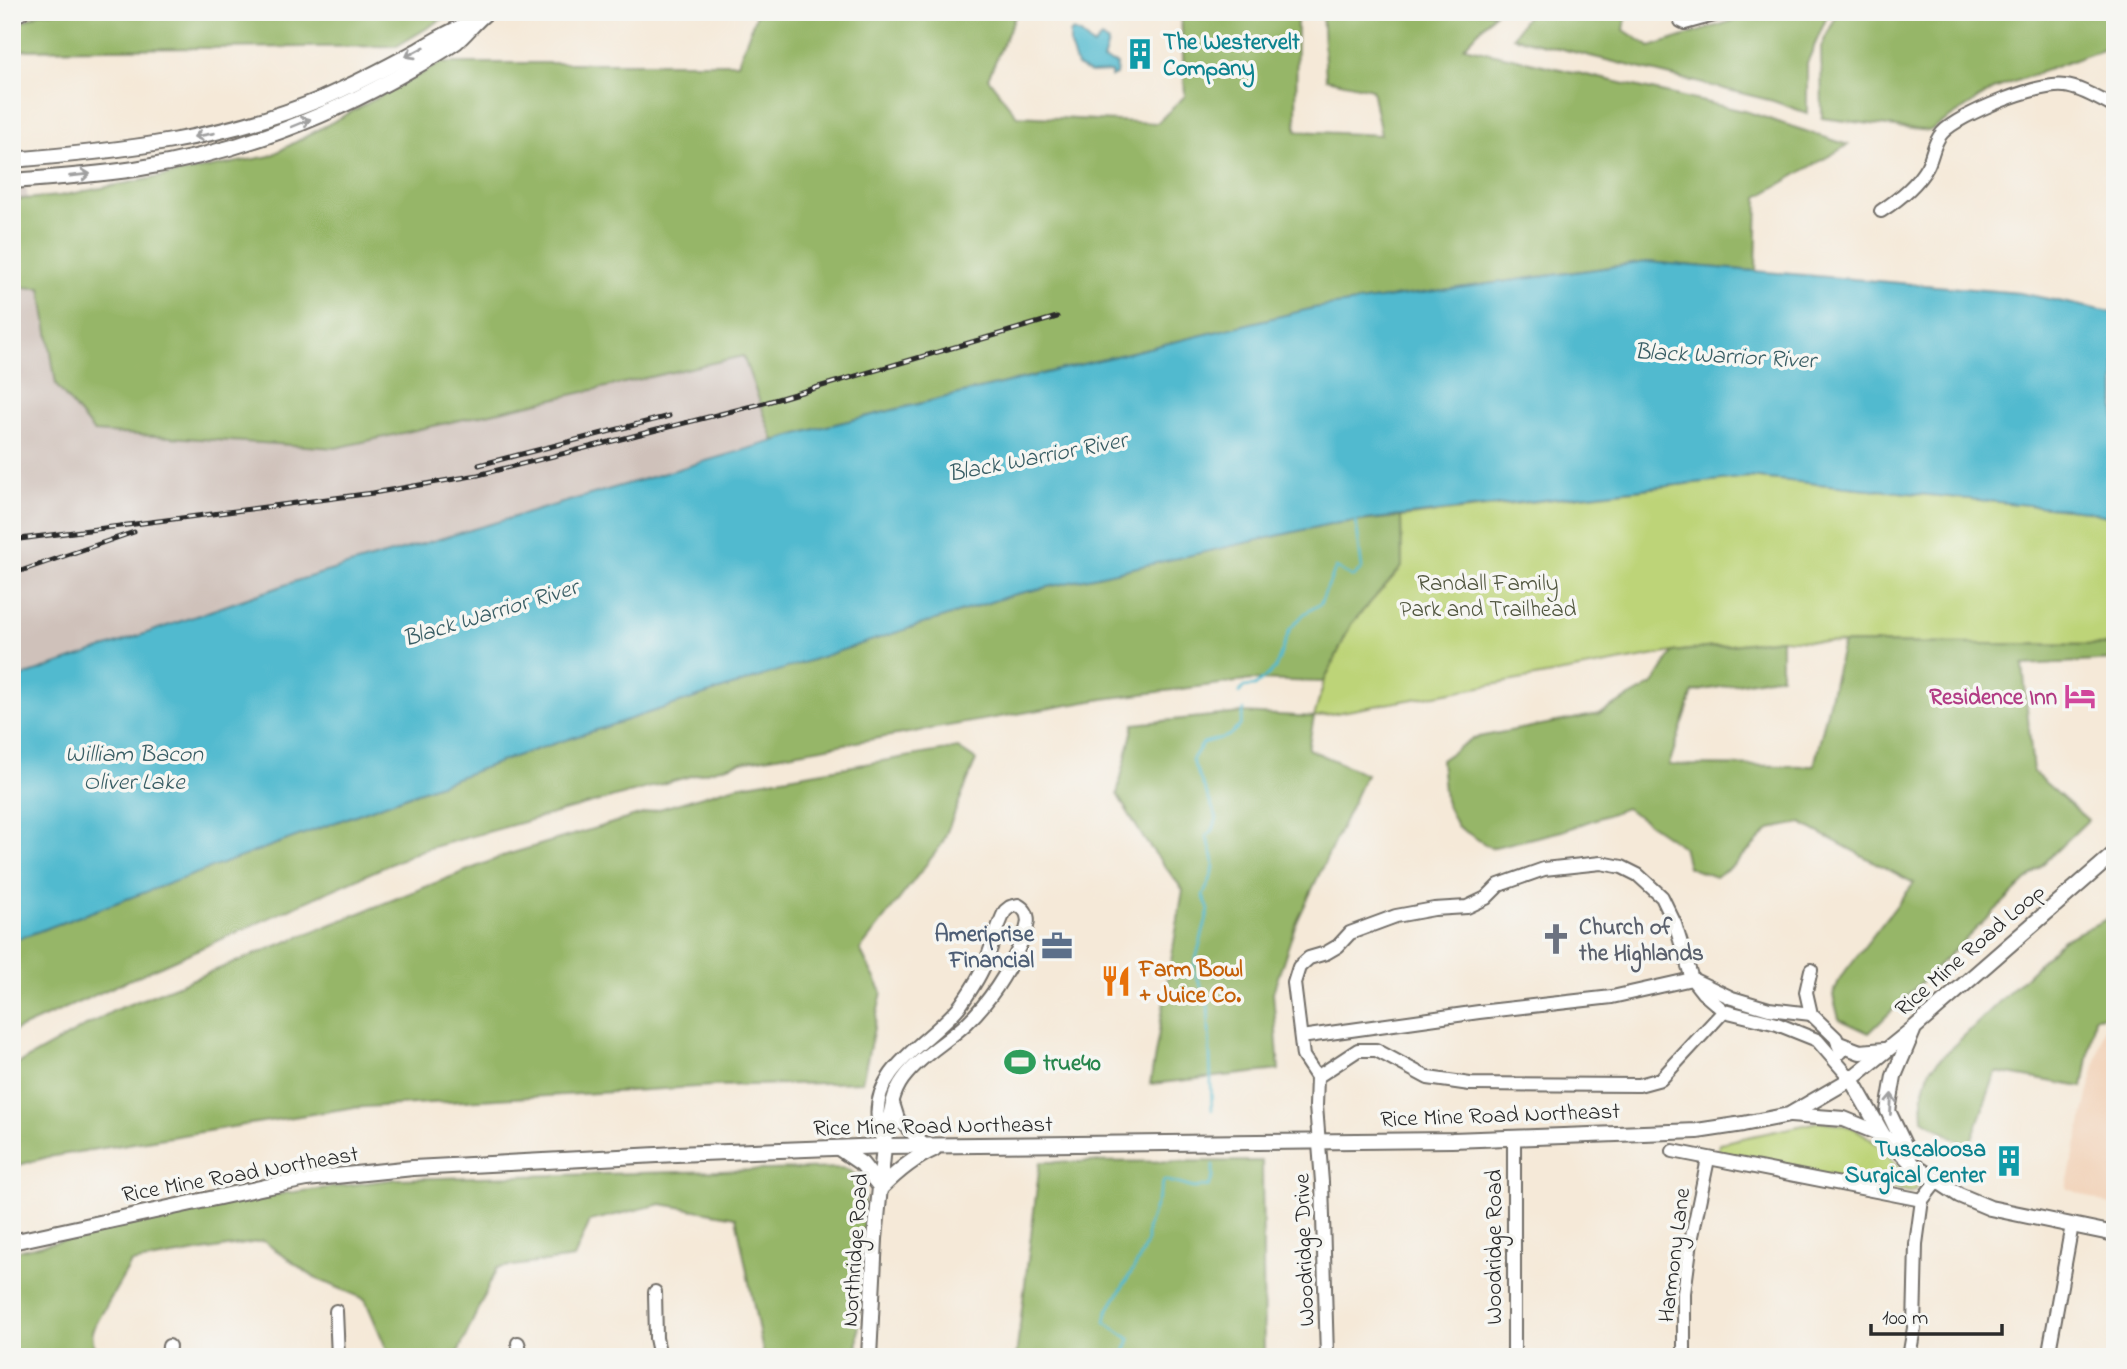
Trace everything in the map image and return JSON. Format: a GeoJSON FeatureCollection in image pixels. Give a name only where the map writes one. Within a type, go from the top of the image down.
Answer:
{"type":"FeatureCollection","features":[{"type":"Feature","properties":{"kind":"main road"},"geometry":{"type":"LineString","coordinates":[[12,16],[20,12]]}},
{"type":"Feature","properties":{"kind":"main road"},"geometry":{"type":"LineString","coordinates":[[12,160],[114,151],[219,133],[320,99],[481,17]]}},
{"type":"Feature","properties":{"kind":"main road"},"geometry":{"type":"LineString","coordinates":[[12,181],[135,169],[209,153],[279,132],[366,94],[432,58],[458,40],[481,17]]}},
{"type":"Feature","properties":{"kind":"main road","name":"Rice Mine Road Loop"},"geometry":{"type":"LineString","coordinates":[[1851,1079],[1914,1028],[2115,853]]}},
{"type":"Feature","properties":{"kind":"main road"},"geometry":{"type":"LineString","coordinates":[[1914,1028],[1894,1076],[1888,1111],[1915,1166]]}},
{"type":"Feature","properties":{"kind":"main road"},"geometry":{"type":"LineString","coordinates":[[1839,1044],[1860,1052],[1886,1050]]}},
{"type":"Feature","properties":{"kind":"main road"},"geometry":{"type":"LineString","coordinates":[[1851,1079],[1883,1135],[1936,1182],[1990,1208],[2115,1234]]}},
{"type":"Feature","properties":{"kind":"main road","name":"Rice Mine Road Northeast"},"geometry":{"type":"LineString","coordinates":[[12,1242],[307,1179],[413,1168],[884,1146],[1320,1143],[1697,1131],[1789,1115],[1851,1079]]}},
{"type":"Feature","properties":{"kind":"main road"},"geometry":{"type":"LineString","coordinates":[[1789,1115],[1844,1119],[1883,1135]]}},
{"type":"Feature","properties":{"kind":"main road","name":"Northridge Road"},"geometry":{"type":"LineString","coordinates":[[869,1357],[875,1240],[884,1146]]}},
{"type":"Feature","properties":{"kind":"main road"},"geometry":{"type":"LineString","coordinates":[[839,1149],[862,1164],[881,1188],[898,1170],[932,1147]]}},
{"type":"Feature","properties":{"kind":"street"},"geometry":{"type":"LineString","coordinates":[[1677,12],[1685,23],[1725,12]]}},
{"type":"Feature","properties":{"kind":"street"},"geometry":{"type":"LineString","coordinates":[[1881,212],[1899,199],[1928,166],[1940,135],[1965,117],[2034,89],[2065,86],[2115,107]]}},
{"type":"Feature","properties":{"kind":"street"},"geometry":{"type":"LineString","coordinates":[[1724,1011],[1661,1079],[1639,1085],[1462,1083],[1428,1078],[1376,1049],[1357,1050],[1317,1077],[1303,1056],[1294,983],[1299,967],[1310,958],[1326,953],[1338,946],[1350,933],[1373,924],[1416,912],[1467,908],[1486,898],[1499,885],[1544,869],[1601,863],[1622,867],[1639,875],[1662,897],[1675,924],[1692,979],[1703,993],[1724,1011],[1777,1024],[1817,1040],[1851,1079]]}},
{"type":"Feature","properties":{"kind":"street"},"geometry":{"type":"LineString","coordinates":[[1018,905],[1028,916],[1028,927],[1012,962],[990,999],[968,1022],[918,1063],[897,1087],[884,1146],[877,1119],[879,1100],[890,1076],[895,1068],[961,1005],[986,961],[1005,911],[1010,906],[1018,905]]}},
{"type":"Feature","properties":{"kind":"street"},"geometry":{"type":"LineString","coordinates":[[1811,970],[1806,992],[1811,1014],[1836,1038],[1851,1079]]}},
{"type":"Feature","properties":{"kind":"street"},"geometry":{"type":"LineString","coordinates":[[1301,1037],[1612,996],[1692,979],[1732,998],[1769,1009],[1811,1014]]}},
{"type":"Feature","properties":{"kind":"street","name":"Woodridge Drive"},"geometry":{"type":"LineString","coordinates":[[1317,1077],[1315,1106],[1320,1143],[1327,1357]]}},
{"type":"Feature","properties":{"kind":"street"},"geometry":{"type":"LineString","coordinates":[[892,1101],[898,1119],[932,1147]]}},
{"type":"Feature","properties":{"kind":"street","name":"Woodridge Road"},"geometry":{"type":"LineString","coordinates":[[1514,1138],[1514,1357]]}},
{"type":"Feature","properties":{"kind":"street"},"geometry":{"type":"LineString","coordinates":[[1673,1151],[1922,1200]]}},
{"type":"Feature","properties":{"kind":"street","name":"Harmony Lane"},"geometry":{"type":"LineString","coordinates":[[1684,1357],[1684,1293],[1691,1241],[1709,1159]]}},
{"type":"Feature","properties":{"kind":"street"},"geometry":{"type":"LineString","coordinates":[[1909,1357],[1914,1328],[1916,1244],[1922,1200],[1936,1182]]}},
{"type":"Feature","properties":{"kind":"street"},"geometry":{"type":"LineString","coordinates":[[2048,1357],[2072,1225]]}},
{"type":"Feature","properties":{"kind":"street"},"geometry":{"type":"LineString","coordinates":[[655,1292],[656,1338],[660,1357]]}},
{"type":"Feature","properties":{"kind":"street"},"geometry":{"type":"LineString","coordinates":[[336,1311],[338,1357]]}},
{"type":"Feature","properties":{"kind":"street"},"geometry":{"type":"LineString","coordinates":[[518,1343],[522,1357]]}},
{"type":"Feature","properties":{"kind":"shaded area"},"geometry":{"type":"Polygon","coordinates":[[[25,180],[56,385],[336,448],[744,356],[774,441],[302,579],[12,680],[12,181],[25,180]]]}},
{"type":"Feature","properties":{"kind":"shaded area"},"geometry":{"type":"Polygon","coordinates":[[[2106,1020],[2115,1023],[2115,1207],[2066,1188],[2106,1020]]]}},
{"type":"Feature","properties":{"kind":"green space"},"geometry":{"type":"Polygon","coordinates":[[[42,12],[454,12],[397,46],[12,50],[12,27],[42,12]]]}},
{"type":"Feature","properties":{"kind":"green space"},"geometry":{"type":"Polygon","coordinates":[[[757,12],[1017,12],[988,78],[1017,116],[1157,123],[1185,96],[1181,12],[1297,12],[1296,131],[1381,135],[1372,89],[1326,79],[1322,12],[1496,12],[1464,47],[1748,112],[1848,145],[1758,197],[1756,271],[1647,262],[1314,308],[774,441],[743,356],[336,448],[94,432],[56,385],[41,288],[12,287],[12,200],[59,196],[270,156],[441,63],[738,63],[757,12]]]}},
{"type":"Feature","properties":{"kind":"green space"},"geometry":{"type":"Polygon","coordinates":[[[1529,12],[1627,12],[1624,30],[1650,47],[1748,16],[1752,12],[1829,12],[1807,63],[1807,113],[1773,101],[1513,37],[1529,12]]]}},
{"type":"Feature","properties":{"kind":"green space"},"geometry":{"type":"Polygon","coordinates":[[[1838,12],[2115,12],[2115,36],[2105,49],[1994,89],[1929,131],[1822,118],[1821,47],[1838,12]]]}},
{"type":"Feature","properties":{"kind":"green space","name":"Randall Family Park and Trailhead"},"geometry":{"type":"Polygon","coordinates":[[[1748,477],[2087,511],[2115,518],[2115,645],[1843,643],[1781,639],[1673,652],[1314,717],[1324,682],[1351,624],[1402,567],[1401,517],[1748,477]]]}},
{"type":"Feature","properties":{"kind":"green space"},"geometry":{"type":"Polygon","coordinates":[[[1401,517],[1402,567],[1351,624],[1324,682],[1252,680],[1103,699],[742,762],[422,850],[12,1032],[12,941],[516,756],[1012,595],[1330,524],[1401,517]]]}},
{"type":"Feature","properties":{"kind":"green space"},"geometry":{"type":"Polygon","coordinates":[[[1781,639],[1781,676],[1693,692],[1669,765],[1814,766],[1843,643],[2115,645],[2115,660],[2023,665],[2033,772],[2088,820],[1869,1033],[1839,1019],[1833,995],[1840,978],[1914,883],[1801,823],[1770,829],[1734,865],[1715,877],[1688,867],[1683,847],[1626,808],[1562,831],[1491,848],[1457,826],[1445,801],[1441,760],[1473,738],[1599,714],[1653,684],[1673,652],[1781,639]]]}},
{"type":"Feature","properties":{"kind":"green space"},"geometry":{"type":"Polygon","coordinates":[[[1241,713],[1314,717],[1308,749],[1366,774],[1295,926],[1273,992],[1279,1070],[1150,1084],[1183,890],[1144,839],[1117,794],[1134,724],[1241,713]]]}},
{"type":"Feature","properties":{"kind":"green space"},"geometry":{"type":"Polygon","coordinates":[[[958,748],[976,760],[942,844],[860,950],[882,992],[862,1082],[713,1086],[349,1108],[48,1157],[12,1167],[12,1067],[115,1010],[506,855],[736,786],[958,748]]]}},
{"type":"Feature","properties":{"kind":"green space"},"geometry":{"type":"Polygon","coordinates":[[[2115,915],[2115,1015],[2095,1017],[2083,1087],[1996,1072],[1969,1147],[1923,1119],[1922,1097],[1930,1069],[2063,940],[2115,915]]]}},
{"type":"Feature","properties":{"kind":"green space"},"geometry":{"type":"Polygon","coordinates":[[[1818,1122],[1836,1123],[1863,1133],[1917,1183],[1917,1189],[1911,1192],[1717,1155],[1719,1143],[1818,1122]]]}},
{"type":"Feature","properties":{"kind":"green space"},"geometry":{"type":"Polygon","coordinates":[[[1262,1161],[1264,1357],[1016,1357],[1040,1162],[1262,1161]]]}},
{"type":"Feature","properties":{"kind":"green space"},"geometry":{"type":"Polygon","coordinates":[[[845,1168],[857,1176],[865,1196],[857,1357],[764,1357],[736,1217],[661,1204],[590,1221],[574,1258],[497,1268],[456,1357],[390,1357],[365,1299],[315,1278],[263,1241],[131,1263],[92,1331],[95,1357],[12,1357],[12,1252],[240,1199],[396,1179],[845,1168]]]}},
{"type":"Feature","properties":{"kind":"water"},"geometry":{"type":"Polygon","coordinates":[[[1073,31],[1081,34],[1093,46],[1101,38],[1108,43],[1103,60],[1117,64],[1116,75],[1111,77],[1111,72],[1090,73],[1077,66],[1070,46],[1070,34],[1073,31]]]}},
{"type":"Feature","properties":{"kind":"water","name":"William Bacon Oliver Lake"},"geometry":{"type":"Polygon","coordinates":[[[1647,262],[2020,293],[2115,313],[2115,518],[2087,511],[1748,477],[1330,524],[1012,595],[516,756],[12,941],[12,680],[302,579],[819,428],[1314,308],[1647,262]]]}},
{"type":"Feature","properties":{"kind":"waterway"},"geometry":{"type":"LineString","coordinates":[[1239,693],[1244,687],[1255,686],[1275,669],[1290,629],[1304,614],[1320,604],[1336,568],[1353,577],[1362,569],[1356,520]]}},
{"type":"Feature","properties":{"kind":"waterway"},"geometry":{"type":"LineString","coordinates":[[1212,1110],[1208,1001],[1193,970],[1209,910],[1203,895],[1214,866],[1206,836],[1213,830],[1217,818],[1192,760],[1203,743],[1228,736],[1240,726],[1244,710]]}},
{"type":"Feature","properties":{"kind":"waterway"},"geometry":{"type":"LineString","coordinates":[[1123,1357],[1130,1339],[1105,1322],[1107,1312],[1139,1260],[1164,1180],[1194,1188],[1209,1186],[1213,1177],[1213,1165]]}},
{"type":"Feature","properties":{"kind":"railway"},"geometry":{"type":"LineString","coordinates":[[12,540],[373,493],[478,475],[764,403],[1057,317]]}},
{"type":"Feature","properties":{"kind":"railway"},"geometry":{"type":"LineString","coordinates":[[479,465],[669,416]]}},
{"type":"Feature","properties":{"kind":"railway"},"geometry":{"type":"LineString","coordinates":[[12,574],[134,532]]}},
{"type":"Feature","properties":{"kind":"place","name":"The Westervelt Company"},"geometry":{"type":"Point","coordinates":[1140,54]}},
{"type":"Feature","properties":{"kind":"place","name":"Residence Inn"},"geometry":{"type":"Point","coordinates":[2080,696]}},
{"type":"Feature","properties":{"kind":"place","name":"Church of the Highlands"},"geometry":{"type":"Point","coordinates":[1556,939]}},
{"type":"Feature","properties":{"kind":"place","name":"Ameriprise Financial"},"geometry":{"type":"Point","coordinates":[1057,946]}},
{"type":"Feature","properties":{"kind":"place","name":"Farm Bowl + Juice Co."},"geometry":{"type":"Point","coordinates":[1116,981]}},
{"type":"Feature","properties":{"kind":"place","name":"true40"},"geometry":{"type":"Point","coordinates":[1020,1062]}},
{"type":"Feature","properties":{"kind":"place","name":"Tuscaloosa Surgical Center"},"geometry":{"type":"Point","coordinates":[2009,1161]}},
{"type":"Feature","properties":{"kind":"water label","name":"Black Warrior River"},"geometry":{"type":"Point","coordinates":[1725,355]}},
{"type":"Feature","properties":{"kind":"water label","name":"Black Warrior River"},"geometry":{"type":"Point","coordinates":[1037,456]}},
{"type":"Feature","properties":{"kind":"water label","name":"Black Warrior River"},"geometry":{"type":"Point","coordinates":[490,612]}}]}
